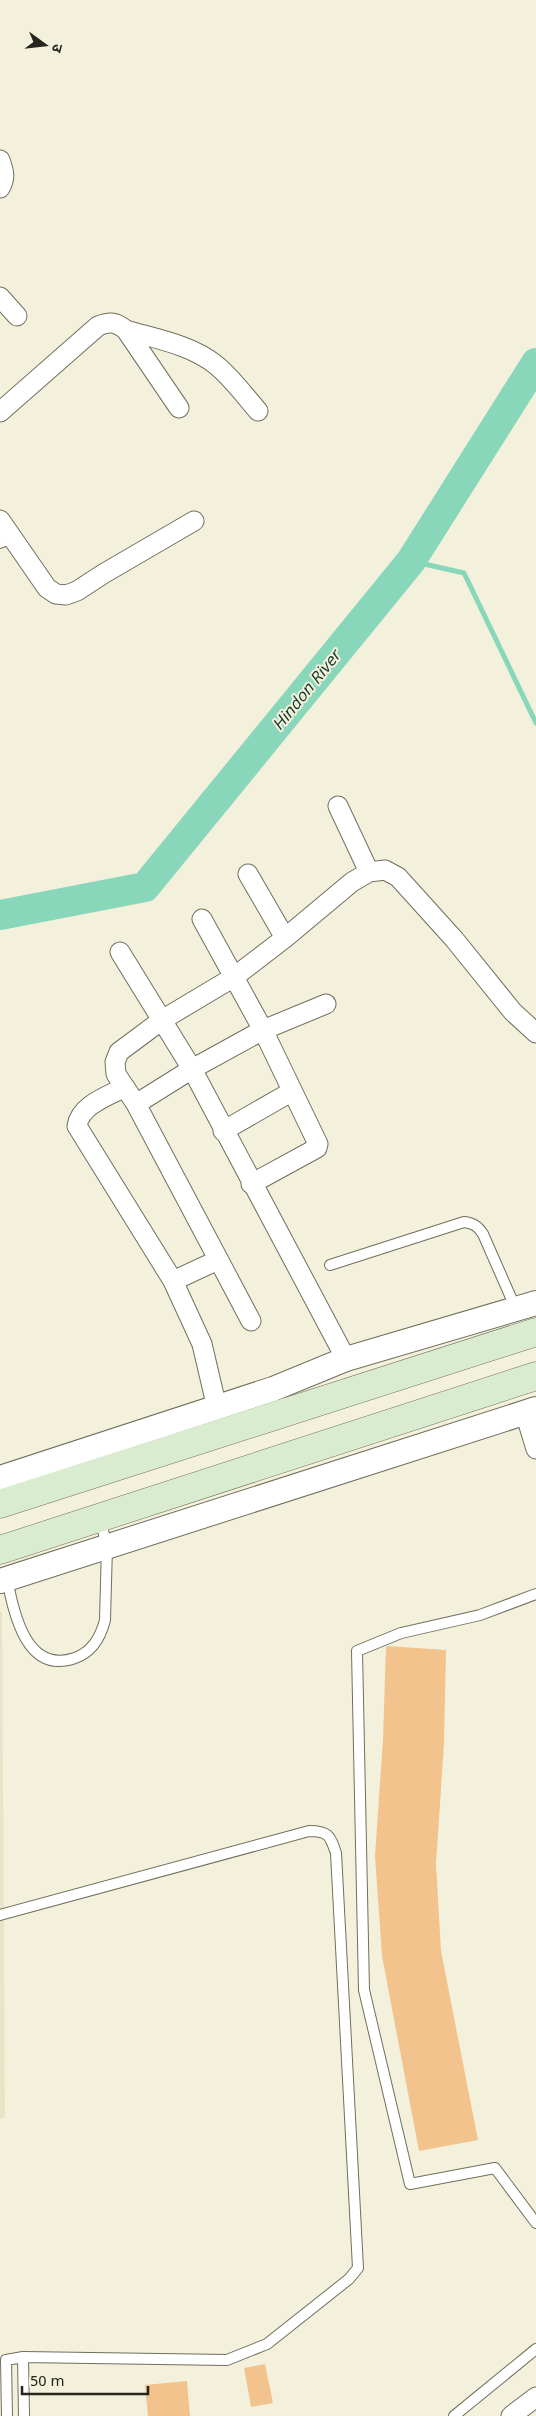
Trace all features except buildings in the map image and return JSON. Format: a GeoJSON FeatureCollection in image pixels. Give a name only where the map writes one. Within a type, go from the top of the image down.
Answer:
{"type":"FeatureCollection","features":[{"type":"Feature","properties":{"kind":"main road"},"geometry":{"type":"LineString","coordinates":[[0,1504],[536,1332]]}},
{"type":"Feature","properties":{"kind":"main road"},"geometry":{"type":"LineString","coordinates":[[0,1550],[536,1376]]}},
{"type":"Feature","properties":{"kind":"street"},"geometry":{"type":"LineString","coordinates":[[0,160],[4,172],[3,183],[0,188]]}},
{"type":"Feature","properties":{"kind":"street"},"geometry":{"type":"LineString","coordinates":[[0,297],[17,316]]}},
{"type":"Feature","properties":{"kind":"street"},"geometry":{"type":"LineString","coordinates":[[1,409],[98,326],[107,322],[118,323],[126,330],[179,408]]}},
{"type":"Feature","properties":{"kind":"street"},"geometry":{"type":"LineString","coordinates":[[126,330],[178,345],[202,356],[226,374],[258,411]]}},
{"type":"Feature","properties":{"kind":"street"},"geometry":{"type":"LineString","coordinates":[[0,520],[6,541],[47,588],[56,594],[66,595],[78,591],[103,574],[194,521]]}},
{"type":"Feature","properties":{"kind":"street"},"geometry":{"type":"LineString","coordinates":[[338,806],[369,872]]}},
{"type":"Feature","properties":{"kind":"street"},"geometry":{"type":"LineString","coordinates":[[251,1320],[136,1104],[116,1074],[115,1062],[119,1052],[162,1020],[234,977],[285,938],[352,882],[369,872],[385,870],[398,877],[454,939],[513,1012],[536,1033]]}},
{"type":"Feature","properties":{"kind":"street"},"geometry":{"type":"LineString","coordinates":[[248,874],[285,938]]}},
{"type":"Feature","properties":{"kind":"street"},"geometry":{"type":"LineString","coordinates":[[202,919],[263,1030],[291,1092],[318,1142],[318,1147],[252,1184]]}},
{"type":"Feature","properties":{"kind":"street"},"geometry":{"type":"LineString","coordinates":[[120,952],[192,1070],[346,1359]]}},
{"type":"Feature","properties":{"kind":"street"},"geometry":{"type":"LineString","coordinates":[[136,1104],[263,1030],[326,1004]]}},
{"type":"Feature","properties":{"kind":"street"},"geometry":{"type":"LineString","coordinates":[[125,1087],[84,1110],[78,1117],[78,1126],[173,1281],[202,1344],[217,1408]]}},
{"type":"Feature","properties":{"kind":"street"},"geometry":{"type":"LineString","coordinates":[[223,1131],[291,1092]]}},
{"type":"Feature","properties":{"kind":"street"},"geometry":{"type":"LineString","coordinates":[[173,1281],[218,1260]]}},
{"type":"Feature","properties":{"kind":"street"},"geometry":{"type":"LineString","coordinates":[[0,1478],[273,1389],[346,1359],[526,1306]]}},
{"type":"Feature","properties":{"kind":"street"},"geometry":{"type":"LineString","coordinates":[[3,1580],[531,1411],[536,1449]]}},
{"type":"Feature","properties":{"kind":"street"},"geometry":{"type":"LineString","coordinates":[[511,2416],[533,2404]]}},
{"type":"Feature","properties":{"kind":"lane"},"geometry":{"type":"LineString","coordinates":[[330,1266],[464,1222],[472,1223],[479,1227],[526,1306]]}},
{"type":"Feature","properties":{"kind":"lane"},"geometry":{"type":"LineString","coordinates":[[3,1580],[19,1623],[33,1649],[51,1660],[70,1659],[81,1655],[89,1649],[102,1631],[106,1620],[107,1546],[99,1518]]}},
{"type":"Feature","properties":{"kind":"lane"},"geometry":{"type":"LineString","coordinates":[[536,1594],[480,1615],[401,1633],[357,1651],[364,1990],[410,2184],[495,2168],[536,2223]]}},
{"type":"Feature","properties":{"kind":"lane"},"geometry":{"type":"LineString","coordinates":[[0,1915],[309,1831],[322,1831],[330,1836],[336,1854],[358,2268],[349,2279],[267,2344],[227,2360],[22,2357],[6,2360],[7,2416]]}},
{"type":"Feature","properties":{"kind":"lane"},"geometry":{"type":"LineString","coordinates":[[454,2416],[536,2349]]}},
{"type":"Feature","properties":{"kind":"lane"},"geometry":{"type":"LineString","coordinates":[[22,2357],[24,2416]]}},
{"type":"Feature","properties":{"kind":"shaded area"},"geometry":{"type":"Polygon","coordinates":[[[0,1612],[2,1612],[5,2118],[0,2119],[0,1612]]]}},
{"type":"Feature","properties":{"kind":"waterway","name":"Hindon River"},"geometry":{"type":"LineString","coordinates":[[0,915],[145,887],[411,561],[536,363]]}},
{"type":"Feature","properties":{"kind":"waterway"},"geometry":{"type":"LineString","coordinates":[[411,561],[464,573],[536,723]]}}]}
